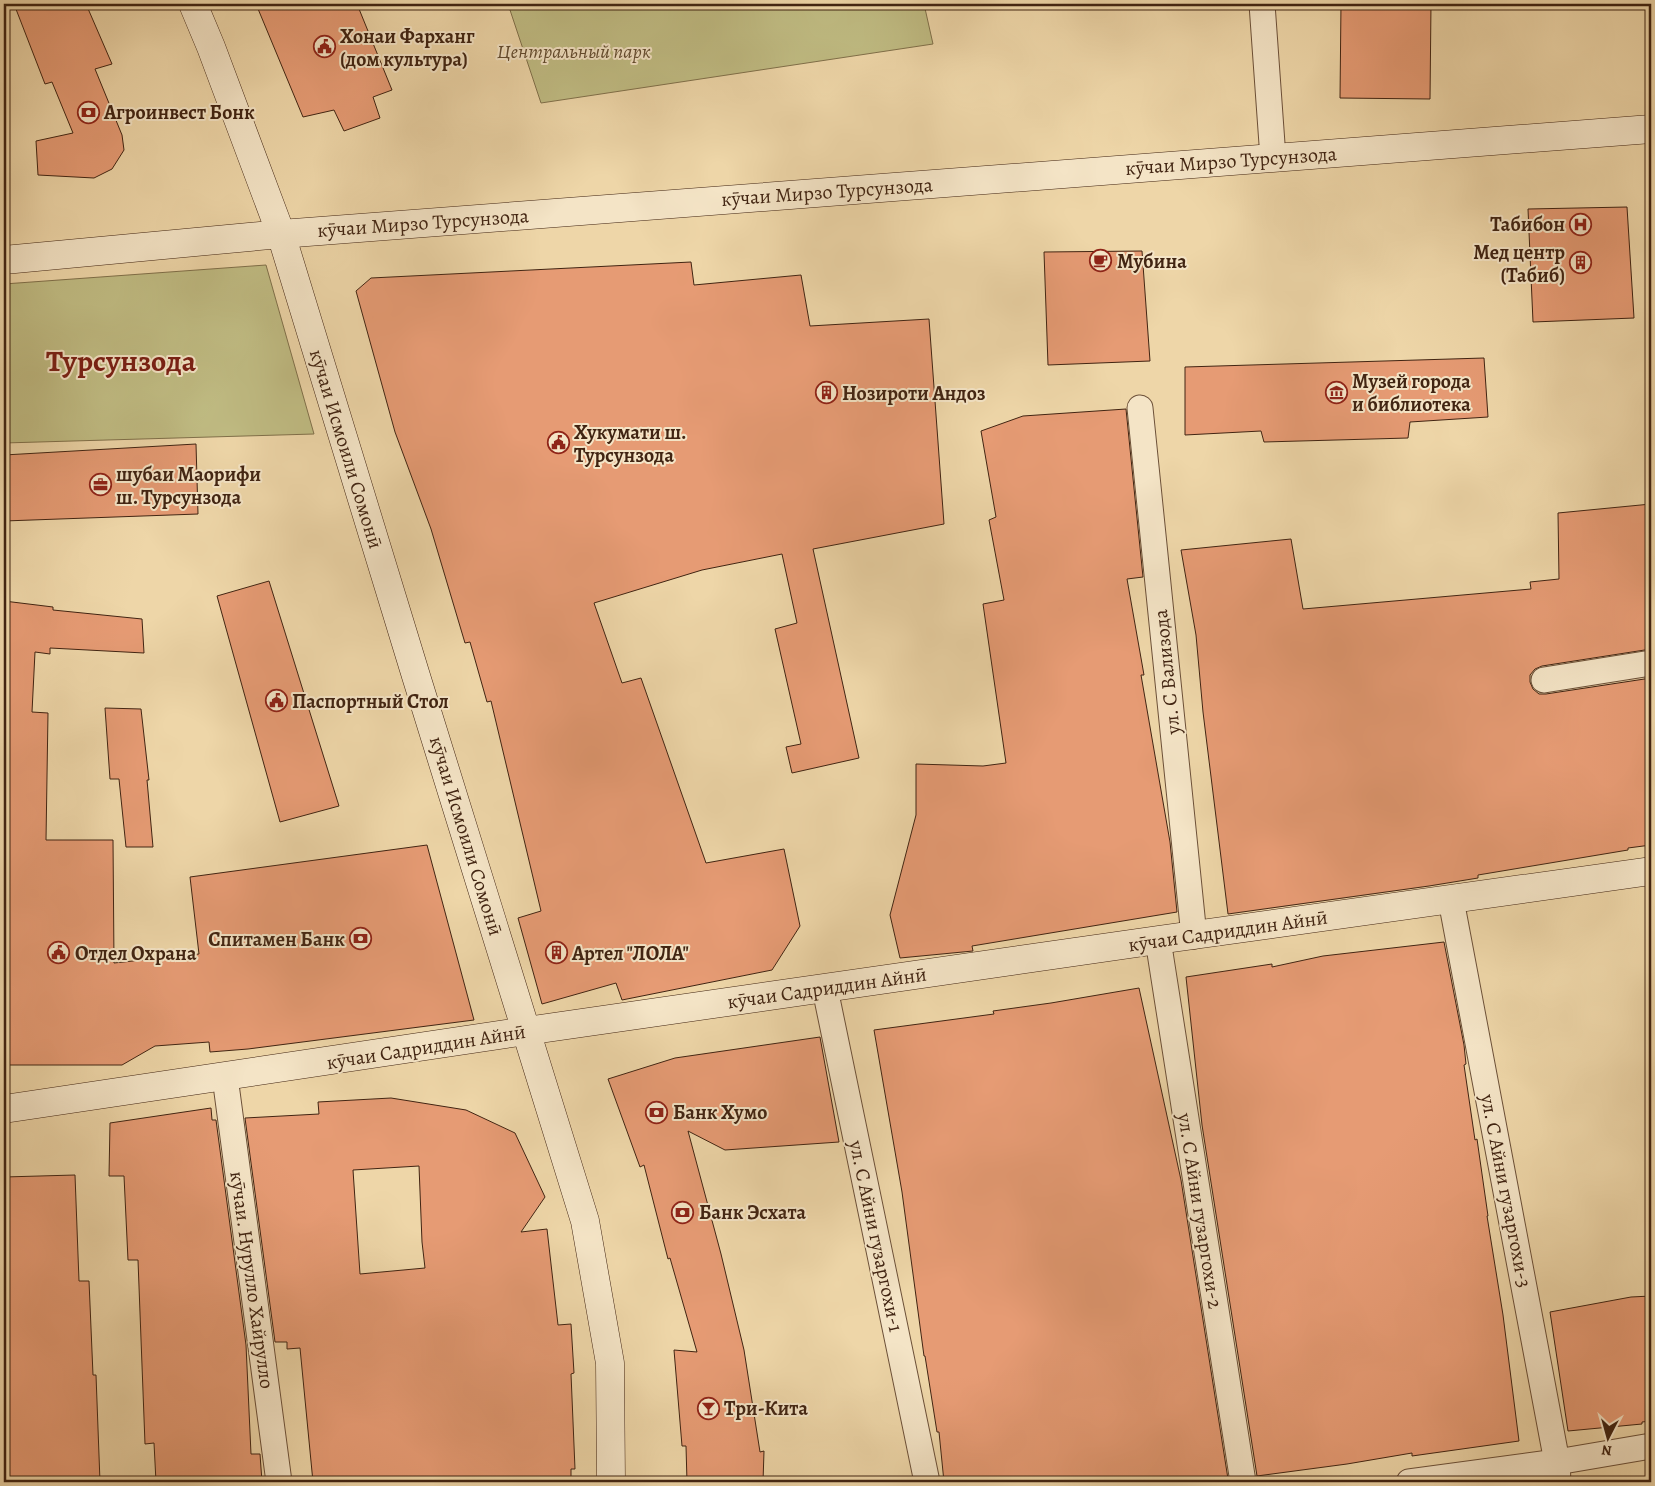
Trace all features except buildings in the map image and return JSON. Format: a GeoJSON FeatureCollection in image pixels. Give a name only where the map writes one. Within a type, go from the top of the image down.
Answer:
{"type":"FeatureCollection","features":[{"type":"Feature","properties":{"kind":"street","name":"кӯчаи Исмоили Сомонӣ"},"geometry":{"type":"LineString","coordinates":[[193,4],[211,47],[280,234],[585,1221],[610,1363],[612,1482]]}},
{"type":"Feature","properties":{"kind":"street"},"geometry":{"type":"LineString","coordinates":[[1262,4],[1274,158]]}},
{"type":"Feature","properties":{"kind":"street","name":"кӯчаи Мирзо Турсунзода"},"geometry":{"type":"LineString","coordinates":[[4,260],[280,234],[1651,129]]}},
{"type":"Feature","properties":{"kind":"street","name":"ул. С Вализода"},"geometry":{"type":"LineString","coordinates":[[1140,408],[1194,936]]}},
{"type":"Feature","properties":{"kind":"street"},"geometry":{"type":"LineString","coordinates":[[1544,680],[1651,662]]}},
{"type":"Feature","properties":{"kind":"street","name":"кӯчаи Садриддин Айнӣ"},"geometry":{"type":"LineString","coordinates":[[4,1109],[1158,940],[1651,871]]}},
{"type":"Feature","properties":{"kind":"street","name":"ул. С Айни гузаргохи-3"},"geometry":{"type":"LineString","coordinates":[[1452,900],[1558,1472]]}},
{"type":"Feature","properties":{"kind":"street","name":"ул. С Айни гузаргохи-2"},"geometry":{"type":"LineString","coordinates":[[1158,940],[1243,1482]]}},
{"type":"Feature","properties":{"kind":"street","name":"ул. С Айни гузаргохи-1"},"geometry":{"type":"LineString","coordinates":[[824,989],[927,1482]]}},
{"type":"Feature","properties":{"kind":"street","name":"кӯчаи. Нурулло Хайрулло"},"geometry":{"type":"LineString","coordinates":[[226,1077],[279,1482]]}},
{"type":"Feature","properties":{"kind":"street"},"geometry":{"type":"LineString","coordinates":[[1409,1482],[1558,1472],[1651,1446]]}},
{"type":"Feature","properties":{"kind":"green space","name":"Центральный парк"},"geometry":{"type":"Polygon","coordinates":[[[508,4],[924,4],[933,44],[541,103],[508,4]]]}},
{"type":"Feature","properties":{"kind":"green space"},"geometry":{"type":"Polygon","coordinates":[[[266,265],[314,434],[4,443],[4,284],[266,265]]]}},
{"type":"Feature","properties":{"kind":"place","name":"Хонаи Фарханг (дом культура)"},"geometry":{"type":"Point","coordinates":[324,47]}},
{"type":"Feature","properties":{"kind":"place","name":"Агроинвест Бонк"},"geometry":{"type":"Point","coordinates":[88,112]}},
{"type":"Feature","properties":{"kind":"place","name":"Табибон"},"geometry":{"type":"Point","coordinates":[1581,224]}},
{"type":"Feature","properties":{"kind":"place","name":"Мубина"},"geometry":{"type":"Point","coordinates":[1101,261]}},
{"type":"Feature","properties":{"kind":"place","name":"Мед центр (Табиб)"},"geometry":{"type":"Point","coordinates":[1581,263]}},
{"type":"Feature","properties":{"kind":"place","name":"Музей города и библиотека"},"geometry":{"type":"Point","coordinates":[1336,392]}},
{"type":"Feature","properties":{"kind":"place","name":"Нозироти Андоз"},"geometry":{"type":"Point","coordinates":[826,393]}},
{"type":"Feature","properties":{"kind":"place","name":"Хукумати ш. Турсунзода"},"geometry":{"type":"Point","coordinates":[558,443]}},
{"type":"Feature","properties":{"kind":"place","name":"шубаи Маорифи ш. Турсунзода"},"geometry":{"type":"Point","coordinates":[100,485]}},
{"type":"Feature","properties":{"kind":"place","name":"Паспортный Стол"},"geometry":{"type":"Point","coordinates":[276,701]}},
{"type":"Feature","properties":{"kind":"place","name":"Спитамен Банк"},"geometry":{"type":"Point","coordinates":[361,939]}},
{"type":"Feature","properties":{"kind":"place","name":"Отдел Охрана"},"geometry":{"type":"Point","coordinates":[59,953]}},
{"type":"Feature","properties":{"kind":"place","name":"Артел \"ЛОЛА\""},"geometry":{"type":"Point","coordinates":[556,953]}},
{"type":"Feature","properties":{"kind":"place","name":"Банк Хумо"},"geometry":{"type":"Point","coordinates":[657,1112]}},
{"type":"Feature","properties":{"kind":"place","name":"Банк Эсхата"},"geometry":{"type":"Point","coordinates":[683,1212]}},
{"type":"Feature","properties":{"kind":"place","name":"Три-Кита"},"geometry":{"type":"Point","coordinates":[708,1408]}},
{"type":"Feature","properties":{"kind":"district","name":"Турсунзода"},"geometry":{"type":"Point","coordinates":[121,361]}}]}
